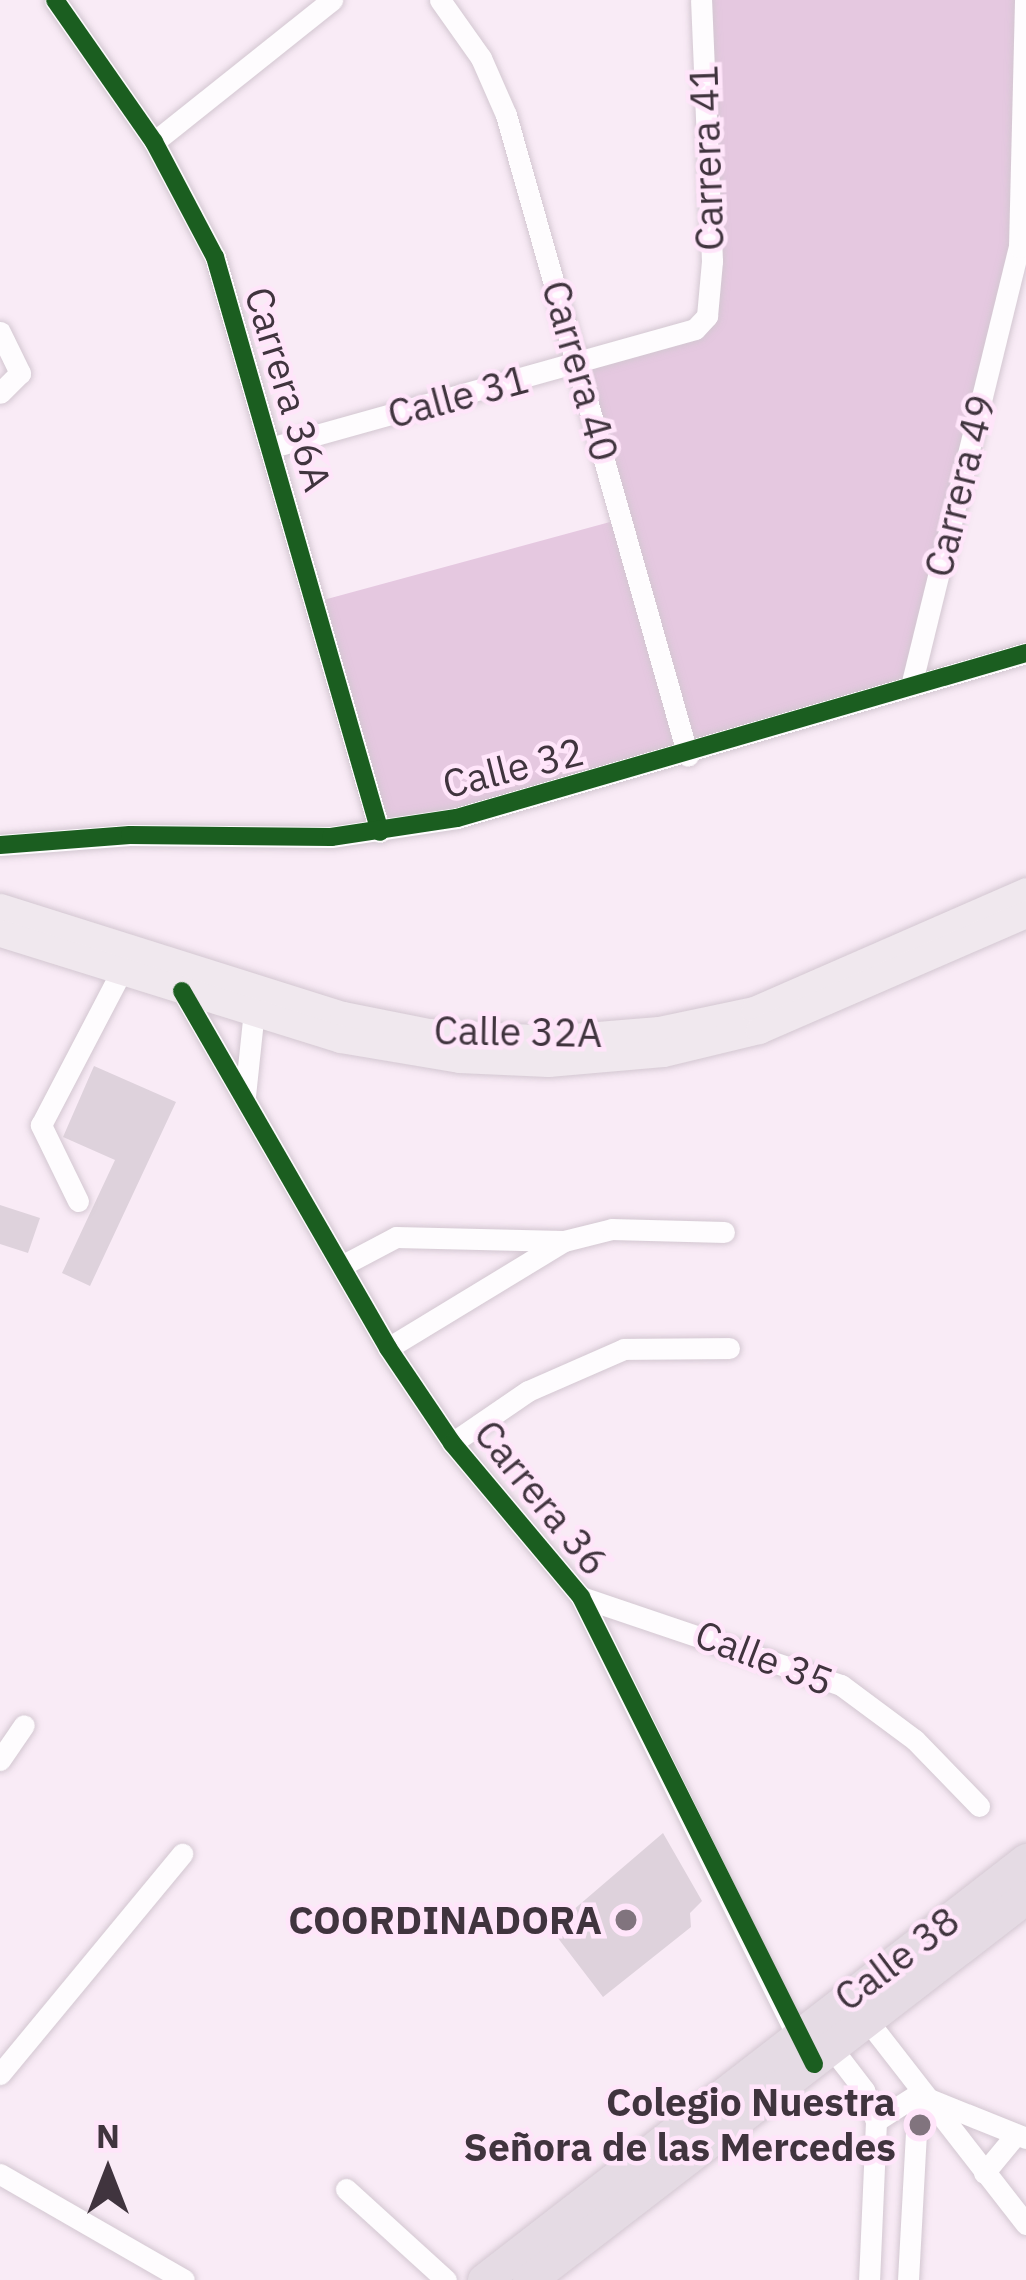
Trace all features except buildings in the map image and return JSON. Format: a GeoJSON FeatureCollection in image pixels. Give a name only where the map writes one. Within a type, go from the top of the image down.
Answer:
{"type":"FeatureCollection","features":[{"type":"Feature","properties":{"kind":"highway","name":"Calle 38"},"geometry":{"type":"LineString","coordinates":[[859,2009],[1026,1860]]}},
{"type":"Feature","properties":{"kind":"highway","name":"Calle 38"},"geometry":{"type":"LineString","coordinates":[[484,2280],[859,2009],[1026,1897]]}},
{"type":"Feature","properties":{"kind":"highway","name":"Calle 38"},"geometry":{"type":"LineString","coordinates":[[529,2280],[814,2043]]}},
{"type":"Feature","properties":{"kind":"main road","name":"Calle 32A"},"geometry":{"type":"LineString","coordinates":[[0,933],[182,992],[449,1034],[549,1039],[659,1030],[802,993],[1026,891]]}},
{"type":"Feature","properties":{"kind":"main road","name":"Calle 32A"},"geometry":{"type":"LineString","coordinates":[[0,907],[255,1001],[421,1055],[548,1063],[621,1058],[711,1043],[811,1014],[1026,914]]}},
{"type":"Feature","properties":{"kind":"street","name":"Carrera 36A"},"geometry":{"type":"LineString","coordinates":[[55,0],[154,142],[214,256],[273,447],[380,832]]}},
{"type":"Feature","properties":{"kind":"street"},"geometry":{"type":"LineString","coordinates":[[154,142],[332,0]]}},
{"type":"Feature","properties":{"kind":"street","name":"Carrera 40"},"geometry":{"type":"LineString","coordinates":[[440,0],[496,84],[688,756]]}},
{"type":"Feature","properties":{"kind":"street","name":"Carrera 41"},"geometry":{"type":"LineString","coordinates":[[701,0],[712,261],[706,316]]}},
{"type":"Feature","properties":{"kind":"street","name":"Carrera 49"},"geometry":{"type":"LineString","coordinates":[[911,686],[1023,248],[1025,0]]}},
{"type":"Feature","properties":{"kind":"street","name":"Calle 31"},"geometry":{"type":"LineString","coordinates":[[273,447],[670,341],[706,316]]}},
{"type":"Feature","properties":{"kind":"street"},"geometry":{"type":"LineString","coordinates":[[0,332],[20,373],[0,394]]}},
{"type":"Feature","properties":{"kind":"street","name":"Calle 32"},"geometry":{"type":"LineString","coordinates":[[0,845],[380,832],[688,756],[1026,653]]}},
{"type":"Feature","properties":{"kind":"street"},"geometry":{"type":"LineString","coordinates":[[78,1202],[41,1125],[121,972]]}},
{"type":"Feature","properties":{"kind":"street","name":"Carrera 36"},"geometry":{"type":"LineString","coordinates":[[182,992],[388,1348],[452,1443],[581,1597],[814,2043],[864,2090],[876,2121]]}},
{"type":"Feature","properties":{"kind":"street"},"geometry":{"type":"LineString","coordinates":[[245,1096],[255,1001]]}},
{"type":"Feature","properties":{"kind":"street"},"geometry":{"type":"LineString","coordinates":[[216,1048],[249,1041]]}},
{"type":"Feature","properties":{"kind":"street"},"geometry":{"type":"LineString","coordinates":[[388,1348],[564,1241],[612,1228],[724,1232]]}},
{"type":"Feature","properties":{"kind":"street"},"geometry":{"type":"LineString","coordinates":[[343,1265],[396,1237],[564,1241]]}},
{"type":"Feature","properties":{"kind":"street"},"geometry":{"type":"LineString","coordinates":[[452,1443],[528,1391],[624,1349],[729,1348]]}},
{"type":"Feature","properties":{"kind":"street","name":"Calle 35"},"geometry":{"type":"LineString","coordinates":[[581,1597],[841,1685],[915,1740],[979,1806]]}},
{"type":"Feature","properties":{"kind":"street"},"geometry":{"type":"LineString","coordinates":[[0,1760],[24,1725]]}},
{"type":"Feature","properties":{"kind":"street"},"geometry":{"type":"LineString","coordinates":[[0,2074],[182,1854]]}},
{"type":"Feature","properties":{"kind":"street"},"geometry":{"type":"LineString","coordinates":[[859,2009],[918,2094],[1026,2224]]}},
{"type":"Feature","properties":{"kind":"street"},"geometry":{"type":"LineString","coordinates":[[869,2280],[876,2121],[918,2094]]}},
{"type":"Feature","properties":{"kind":"street"},"geometry":{"type":"LineString","coordinates":[[918,2094],[1020,2138],[984,2173]]}},
{"type":"Feature","properties":{"kind":"street"},"geometry":{"type":"LineString","coordinates":[[908,2280],[918,2094]]}},
{"type":"Feature","properties":{"kind":"street"},"geometry":{"type":"LineString","coordinates":[[0,2174],[184,2280]]}},
{"type":"Feature","properties":{"kind":"street"},"geometry":{"type":"LineString","coordinates":[[346,2188],[446,2280]]}},
{"type":"Feature","properties":{"kind":"shaded area"},"geometry":{"type":"Polygon","coordinates":[[[701,0],[1025,0],[1019,247],[911,686],[380,832],[316,602],[621,519],[579,365],[706,316],[701,0]]]}},
{"type":"Feature","properties":{"kind":"cycle path"},"geometry":{"type":"LineString","coordinates":[[55,0],[154,142],[215,257],[380,832]]}},
{"type":"Feature","properties":{"kind":"cycle path"},"geometry":{"type":"LineString","coordinates":[[0,845],[130,835],[331,837],[457,818],[1026,653]]}},
{"type":"Feature","properties":{"kind":"cycle path"},"geometry":{"type":"LineString","coordinates":[[182,991],[388,1348],[452,1443],[581,1597],[814,2064]]}},
{"type":"Feature","properties":{"kind":"place","name":"COORDINADORA"},"geometry":{"type":"Point","coordinates":[626,1920]}},
{"type":"Feature","properties":{"kind":"place","name":"Colegio Nuestra Señora de las Mercedes"},"geometry":{"type":"Point","coordinates":[920,2125]}}]}
